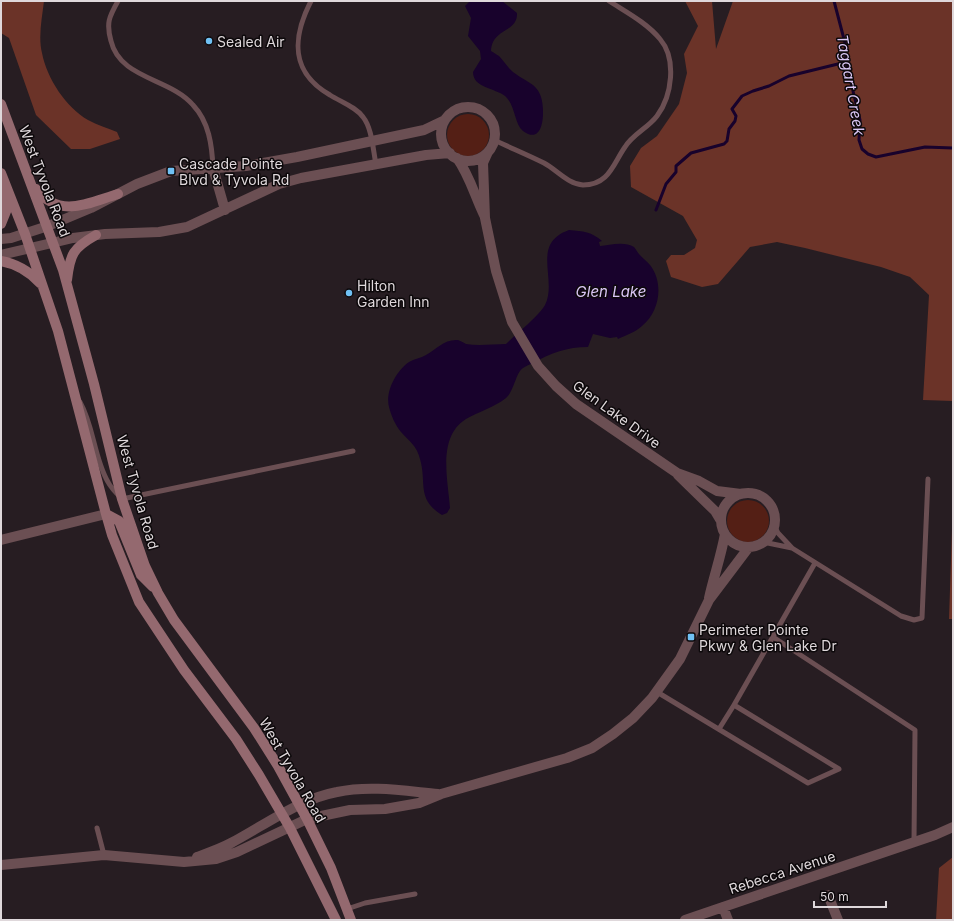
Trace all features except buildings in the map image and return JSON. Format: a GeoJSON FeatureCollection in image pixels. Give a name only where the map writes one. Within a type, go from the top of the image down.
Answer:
{"type":"FeatureCollection","features":[{"type":"Feature","properties":{"kind":"main road","name":"West Tyvola Road"},"geometry":{"type":"LineString","coordinates":[[1,104],[54,242],[94,384],[122,499],[135,539],[158,593],[200,657],[254,728],[278,766],[300,805],[331,868],[351,920]]}},
{"type":"Feature","properties":{"kind":"main road"},"geometry":{"type":"LineString","coordinates":[[1,224],[6,209],[2,174]]}},
{"type":"Feature","properties":{"kind":"main road"},"geometry":{"type":"LineString","coordinates":[[2,174],[30,248],[58,331],[112,535],[139,602],[184,670],[236,739],[290,828],[336,920]]}},
{"type":"Feature","properties":{"kind":"main road"},"geometry":{"type":"LineString","coordinates":[[31,183],[43,198],[52,204],[66,207],[78,206],[118,194]]}},
{"type":"Feature","properties":{"kind":"main road"},"geometry":{"type":"LineString","coordinates":[[67,284],[70,259],[76,250],[96,235]]}},
{"type":"Feature","properties":{"kind":"main road"},"geometry":{"type":"LineString","coordinates":[[1,261],[20,266],[32,274],[43,285]]}},
{"type":"Feature","properties":{"kind":"main road"},"geometry":{"type":"LineString","coordinates":[[106,514],[119,521],[141,575],[158,593]]}},
{"type":"Feature","properties":{"kind":"street"},"geometry":{"type":"LineString","coordinates":[[1,255],[73,238],[96,235],[159,232],[187,227],[279,184],[376,164],[426,154],[453,156],[473,160],[488,152],[494,140],[495,129],[492,120],[477,108],[468,106],[459,108],[451,113],[445,120],[442,129],[442,139],[453,156]]}},
{"type":"Feature","properties":{"kind":"street"},"geometry":{"type":"LineString","coordinates":[[1,239],[25,234],[48,226],[91,208],[137,184],[172,171],[246,166],[424,130],[445,120]]}},
{"type":"Feature","properties":{"kind":"street","name":"Glen Lake Drive"},"geometry":{"type":"LineString","coordinates":[[488,152],[483,163],[485,218],[496,271],[512,322],[526,349],[551,381],[587,412],[677,473],[715,511],[721,521]]}},
{"type":"Feature","properties":{"kind":"street","name":"Glen Lake Drive"},"geometry":{"type":"LineString","coordinates":[[453,156],[470,180],[474,196],[485,218]]}},
{"type":"Feature","properties":{"kind":"street"},"geometry":{"type":"LineString","coordinates":[[213,168],[225,210]]}},
{"type":"Feature","properties":{"kind":"street","name":"Glen Lake Drive"},"geometry":{"type":"LineString","coordinates":[[677,473],[713,489],[727,493],[741,494]]}},
{"type":"Feature","properties":{"kind":"street"},"geometry":{"type":"LineString","coordinates":[[708,600],[749,547],[763,542],[771,535],[774,527],[774,513],[767,501],[759,495],[750,493],[741,494],[732,498],[726,505],[721,521],[725,534],[733,543],[749,547]]}},
{"type":"Feature","properties":{"kind":"street"},"geometry":{"type":"LineString","coordinates":[[1,540],[106,514]]}},
{"type":"Feature","properties":{"kind":"street"},"geometry":{"type":"LineString","coordinates":[[1,865],[104,855],[184,862],[223,857],[307,819],[350,810],[405,806],[419,803],[441,794],[567,758],[592,748],[633,718],[657,692],[680,659],[708,600],[714,575],[721,559],[725,534]]}},
{"type":"Feature","properties":{"kind":"street"},"geometry":{"type":"LineString","coordinates":[[184,862],[230,844],[282,814],[323,795],[351,790],[375,789],[441,794]]}},
{"type":"Feature","properties":{"kind":"street","name":"Rebecca Avenue"},"geometry":{"type":"LineString","coordinates":[[685,920],[786,887],[935,835],[953,827]]}},
{"type":"Feature","properties":{"kind":"street"},"geometry":{"type":"LineString","coordinates":[[828,895],[835,919]]}},
{"type":"Feature","properties":{"kind":"street"},"geometry":{"type":"LineString","coordinates":[[723,907],[728,920]]}},
{"type":"Feature","properties":{"kind":"lane"},"geometry":{"type":"LineString","coordinates":[[118,1],[107,24],[114,52],[128,66],[180,94],[193,104],[206,124],[213,168]]}},
{"type":"Feature","properties":{"kind":"lane"},"geometry":{"type":"LineString","coordinates":[[311,1],[298,35],[297,44],[300,64],[305,74],[318,88],[362,115],[371,141],[376,164]]}},
{"type":"Feature","properties":{"kind":"lane"},"geometry":{"type":"LineString","coordinates":[[494,140],[544,163],[577,184],[584,185],[597,182],[610,174],[624,147],[657,116],[665,102],[671,81],[670,65],[665,47],[661,40],[646,25],[609,1]]}},
{"type":"Feature","properties":{"kind":"lane"},"geometry":{"type":"LineString","coordinates":[[73,389],[88,417],[103,474],[109,484],[122,499],[353,451]]}},
{"type":"Feature","properties":{"kind":"lane"},"geometry":{"type":"LineString","coordinates":[[774,527],[792,548],[901,616],[914,620],[922,618],[928,479]]}},
{"type":"Feature","properties":{"kind":"lane"},"geometry":{"type":"LineString","coordinates":[[763,542],[792,548]]}},
{"type":"Feature","properties":{"kind":"lane"},"geometry":{"type":"LineString","coordinates":[[719,729],[816,562]]}},
{"type":"Feature","properties":{"kind":"lane"},"geometry":{"type":"LineString","coordinates":[[772,637],[915,730],[914,842]]}},
{"type":"Feature","properties":{"kind":"lane"},"geometry":{"type":"LineString","coordinates":[[657,692],[808,783],[838,769],[734,705]]}},
{"type":"Feature","properties":{"kind":"lane"},"geometry":{"type":"LineString","coordinates":[[97,828],[104,855]]}},
{"type":"Feature","properties":{"kind":"lane"},"geometry":{"type":"LineString","coordinates":[[347,909],[365,903],[415,894]]}},
{"type":"Feature","properties":{"kind":"shaded area"},"geometry":{"type":"Polygon","coordinates":[[[1,1],[44,1],[40,41],[48,73],[65,100],[72,108],[91,122],[117,132],[120,139],[90,149],[71,149],[36,115],[9,38],[1,33],[1,1]]]}},
{"type":"Feature","properties":{"kind":"shaded area"},"geometry":{"type":"Polygon","coordinates":[[[685,1],[712,1],[716,49],[733,1],[953,1],[953,401],[923,400],[929,295],[910,277],[881,267],[777,242],[750,247],[718,284],[702,287],[671,277],[666,261],[671,255],[684,255],[695,248],[697,240],[683,216],[631,187],[630,166],[641,148],[657,136],[679,104],[687,73],[684,54],[698,26],[685,1]]]}},
{"type":"Feature","properties":{"kind":"shaded area"},"geometry":{"type":"Polygon","coordinates":[[[464,114],[472,114],[480,117],[486,123],[489,135],[486,147],[480,153],[472,156],[464,156],[456,153],[450,147],[447,139],[447,131],[450,123],[456,117],[464,114]]]}},
{"type":"Feature","properties":{"kind":"shaded area"},"geometry":{"type":"Polygon","coordinates":[[[953,499],[953,619],[949,619],[953,499]]]}},
{"type":"Feature","properties":{"kind":"shaded area"},"geometry":{"type":"Polygon","coordinates":[[[744,500],[752,500],[760,503],[766,509],[769,521],[766,533],[760,539],[752,542],[744,542],[736,539],[730,533],[727,525],[727,517],[730,509],[736,503],[744,500]]]}},
{"type":"Feature","properties":{"kind":"shaded area"},"geometry":{"type":"Polygon","coordinates":[[[953,857],[953,920],[936,920],[939,868],[953,857]]]}},
{"type":"Feature","properties":{"kind":"water"},"geometry":{"type":"Polygon","coordinates":[[[470,1],[502,1],[517,13],[514,24],[496,38],[492,44],[491,51],[499,56],[513,72],[533,85],[539,92],[542,103],[543,117],[542,124],[536,134],[530,135],[520,128],[509,100],[505,96],[480,85],[474,77],[473,72],[481,59],[480,51],[468,36],[471,18],[465,6],[470,1]]]}},
{"type":"Feature","properties":{"kind":"water","name":"Glen Lake"},"geometry":{"type":"Polygon","coordinates":[[[569,230],[595,236],[602,241],[599,242],[600,246],[626,244],[634,247],[650,265],[657,280],[658,297],[653,313],[640,328],[618,339],[617,337],[610,338],[593,334],[588,347],[559,351],[524,367],[518,374],[506,398],[466,419],[457,427],[451,437],[446,460],[450,508],[447,513],[442,515],[434,509],[425,497],[422,468],[417,451],[399,429],[392,417],[388,401],[393,382],[404,366],[409,362],[430,353],[449,341],[458,340],[466,344],[476,345],[506,344],[533,319],[545,305],[549,284],[547,263],[548,253],[551,244],[557,236],[569,230]]]}},
{"type":"Feature","properties":{"kind":"waterway","name":"Taggart Creek"},"geometry":{"type":"LineString","coordinates":[[834,1],[845,43],[846,62],[860,120],[859,140],[862,149],[868,154],[876,157],[925,147],[953,148]]}},
{"type":"Feature","properties":{"kind":"waterway"},"geometry":{"type":"LineString","coordinates":[[656,210],[666,184],[676,172],[676,166],[691,153],[724,144],[727,141],[729,129],[735,121],[736,116],[732,109],[742,96],[769,86],[789,76],[846,62]]}},
{"type":"Feature","properties":{"kind":"place","name":"Sealed Air"},"geometry":{"type":"Point","coordinates":[209,41]}},
{"type":"Feature","properties":{"kind":"place","name":"Cascade Pointe Blvd & Tyvola Rd"},"geometry":{"type":"Point","coordinates":[171,171]}},
{"type":"Feature","properties":{"kind":"place","name":"Hilton Garden Inn"},"geometry":{"type":"Point","coordinates":[349,293]}},
{"type":"Feature","properties":{"kind":"place","name":"Perimeter Pointe Pkwy & Glen Lake Dr"},"geometry":{"type":"Point","coordinates":[691,637]}}]}
